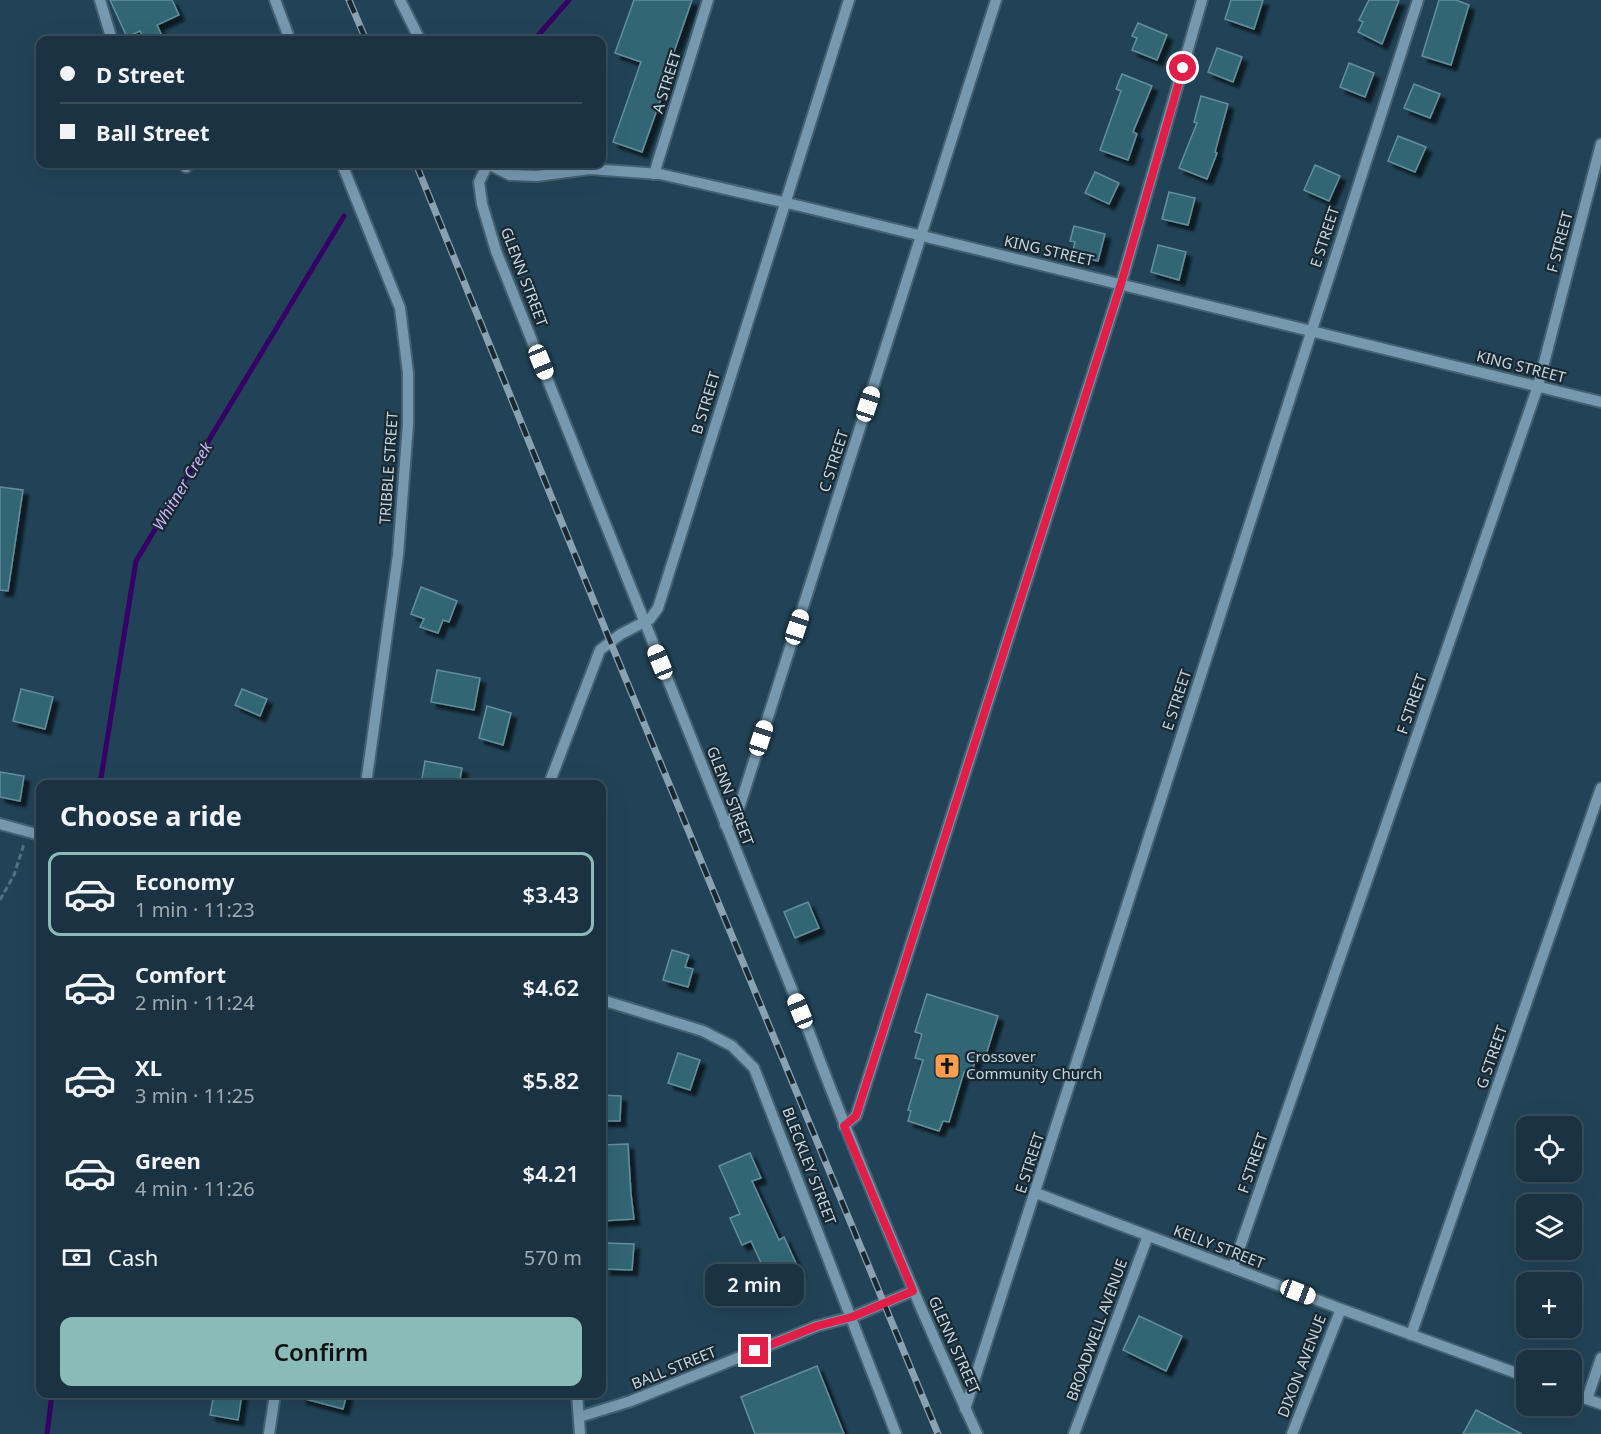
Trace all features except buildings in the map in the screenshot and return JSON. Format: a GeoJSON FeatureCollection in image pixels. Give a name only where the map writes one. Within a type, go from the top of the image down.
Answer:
{"type":"FeatureCollection","features":[{"type":"Feature","properties":{"kind":"street"},"geometry":{"type":"LineString","coordinates":[[100,0],[111,36]]}},
{"type":"Feature","properties":{"kind":"street"},"geometry":{"type":"LineString","coordinates":[[275,0],[288,36]]}},
{"type":"Feature","properties":{"kind":"street"},"geometry":{"type":"LineString","coordinates":[[400,0],[418,36]]}},
{"type":"Feature","properties":{"kind":"street","name":"A STREET"},"geometry":{"type":"LineString","coordinates":[[654,174],[708,0]]}},
{"type":"Feature","properties":{"kind":"street","name":"B STREET"},"geometry":{"type":"LineString","coordinates":[[551,780],[600,650],[621,633],[650,619],[658,608],[849,0]]}},
{"type":"Feature","properties":{"kind":"street","name":"C STREET"},"geometry":{"type":"LineString","coordinates":[[725,825],[732,819],[740,805],[996,0]]}},
{"type":"Feature","properties":{"kind":"street"},"geometry":{"type":"LineString","coordinates":[[844,1126],[856,1116],[1121,284],[1202,0]]}},
{"type":"Feature","properties":{"kind":"street","name":"E STREET"},"geometry":{"type":"LineString","coordinates":[[966,1409],[1418,0]]}},
{"type":"Feature","properties":{"kind":"street","name":"F STREET"},"geometry":{"type":"LineString","coordinates":[[1233,1267],[1538,386],[1601,144]]}},
{"type":"Feature","properties":{"kind":"street","name":"TRIBBLE STREET"},"geometry":{"type":"LineString","coordinates":[[344,168],[400,308],[408,373],[408,424],[398,555],[367,780]]}},
{"type":"Feature","properties":{"kind":"street","name":"GLENN STREET"},"geometry":{"type":"LineString","coordinates":[[485,168],[479,182],[482,204],[496,251],[844,1126],[976,1434]]}},
{"type":"Feature","properties":{"kind":"street","name":"KING STREET"},"geometry":{"type":"LineString","coordinates":[[495,168],[510,175],[537,176],[590,169],[654,174],[785,202],[1601,402]]}},
{"type":"Feature","properties":{"kind":"street","name":"G STREET"},"geometry":{"type":"LineString","coordinates":[[1411,1335],[1601,788]]}},
{"type":"Feature","properties":{"kind":"street"},"geometry":{"type":"LineString","coordinates":[[0,824],[36,834]]}},
{"type":"Feature","properties":{"kind":"street","name":"BLECKLEY STREET"},"geometry":{"type":"LineString","coordinates":[[606,1001],[703,1031],[732,1046],[754,1068],[896,1434]]}},
{"type":"Feature","properties":{"kind":"street","name":"KELLY STREET"},"geometry":{"type":"LineString","coordinates":[[1036,1193],[1516,1373]]}},
{"type":"Feature","properties":{"kind":"street","name":"BROADWELL AVENUE"},"geometry":{"type":"LineString","coordinates":[[1074,1434],[1148,1236]]}},
{"type":"Feature","properties":{"kind":"street","name":"BALL STREET"},"geometry":{"type":"LineString","coordinates":[[579,1417],[631,1401],[817,1326],[852,1317],[913,1291]]}},
{"type":"Feature","properties":{"kind":"street","name":"DIXON AVENUE"},"geometry":{"type":"LineString","coordinates":[[1292,1434],[1341,1309]]}},
{"type":"Feature","properties":{"kind":"street"},"geometry":{"type":"LineString","coordinates":[[1587,1399],[1601,1358]]}},
{"type":"Feature","properties":{"kind":"street"},"geometry":{"type":"LineString","coordinates":[[1582,1397],[1601,1404]]}},
{"type":"Feature","properties":{"kind":"street"},"geometry":{"type":"LineString","coordinates":[[269,1434],[274,1398]]}},
{"type":"Feature","properties":{"kind":"street"},"geometry":{"type":"LineString","coordinates":[[577,1398],[580,1434]]}},
{"type":"Feature","properties":{"kind":"path"},"geometry":{"type":"LineString","coordinates":[[0,900],[14,875],[28,832]]}},
{"type":"Feature","properties":{"kind":"waterway","name":"Whitner Creek"},"geometry":{"type":"LineString","coordinates":[[538,36],[569,0]]}},
{"type":"Feature","properties":{"kind":"waterway","name":"Whitner Creek"},"geometry":{"type":"LineString","coordinates":[[101,780],[136,561],[344,216]]}},
{"type":"Feature","properties":{"kind":"waterway","name":"Whitner Creek"},"geometry":{"type":"LineString","coordinates":[[47,1434],[52,1398]]}},
{"type":"Feature","properties":{"kind":"railway"},"geometry":{"type":"LineString","coordinates":[[349,0],[364,36]]}},
{"type":"Feature","properties":{"kind":"railway"},"geometry":{"type":"LineString","coordinates":[[418,168],[610,641],[938,1434]]}},
{"type":"Feature","properties":{"kind":"place","name":"Crossover Community Church"},"geometry":{"type":"Point","coordinates":[947,1066]}},
{"type":"Feature","properties":{"kind":"route"},"geometry":{"type":"LineString","coordinates":[[755,1351],[817,1326],[852,1317],[913,1291],[844,1126],[856,1116],[1121,284],[1183,68]]}}]}
